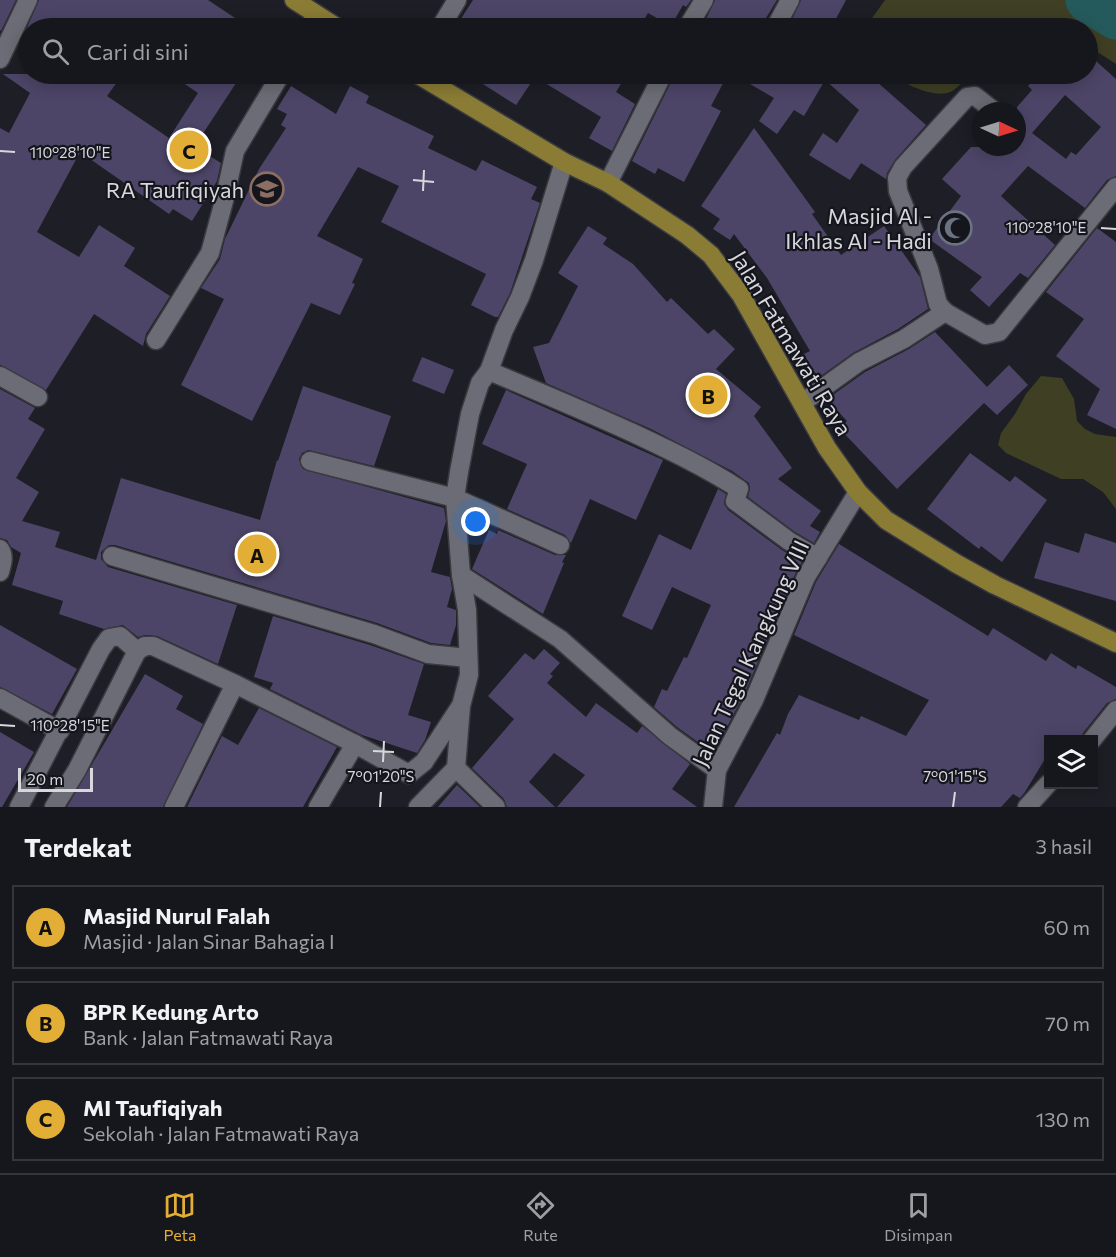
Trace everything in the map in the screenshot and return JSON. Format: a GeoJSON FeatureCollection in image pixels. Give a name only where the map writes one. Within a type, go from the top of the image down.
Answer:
{"type":"FeatureCollection","features":[{"type":"Feature","properties":{"kind":"main road"},"geometry":{"type":"LineString","coordinates":[[294,0],[309,18]]}},
{"type":"Feature","properties":{"kind":"main road","name":"Jalan Fatmawati Raya"},"geometry":{"type":"LineString","coordinates":[[434,84],[564,162],[608,183],[687,235],[711,255],[741,295],[827,448],[858,492],[886,520],[957,564],[1071,623],[1116,642]]}},
{"type":"Feature","properties":{"kind":"street"},"geometry":{"type":"LineString","coordinates":[[19,18],[28,0]]}},
{"type":"Feature","properties":{"kind":"street"},"geometry":{"type":"LineString","coordinates":[[446,18],[458,0]]}},
{"type":"Feature","properties":{"kind":"street"},"geometry":{"type":"LineString","coordinates":[[696,18],[704,0]]}},
{"type":"Feature","properties":{"kind":"street"},"geometry":{"type":"LineString","coordinates":[[780,18],[790,0]]}},
{"type":"Feature","properties":{"kind":"street"},"geometry":{"type":"LineString","coordinates":[[0,59],[18,21]]}},
{"type":"Feature","properties":{"kind":"street"},"geometry":{"type":"LineString","coordinates":[[156,340],[210,253],[235,151],[275,84]]}},
{"type":"Feature","properties":{"kind":"street"},"geometry":{"type":"LineString","coordinates":[[608,183],[658,84]]}},
{"type":"Feature","properties":{"kind":"street"},"geometry":{"type":"LineString","coordinates":[[982,102],[975,96],[967,97],[903,167],[897,178],[897,191],[929,269],[938,304],[945,312],[985,335],[999,332],[1116,187]]}},
{"type":"Feature","properties":{"kind":"street"},"geometry":{"type":"LineString","coordinates":[[418,807],[456,768],[461,706],[469,675],[467,610],[461,576],[455,498],[470,414],[480,383],[489,371],[534,260],[564,162]]}},
{"type":"Feature","properties":{"kind":"street"},"geometry":{"type":"LineString","coordinates":[[802,403],[859,362],[904,339],[945,312]]}},
{"type":"Feature","properties":{"kind":"street"},"geometry":{"type":"LineString","coordinates":[[489,371],[573,406],[706,469],[739,489],[735,501],[789,542],[818,558]]}},
{"type":"Feature","properties":{"kind":"street"},"geometry":{"type":"LineString","coordinates":[[0,376],[38,397]]}},
{"type":"Feature","properties":{"kind":"street"},"geometry":{"type":"LineString","coordinates":[[310,461],[455,498],[560,545]]}},
{"type":"Feature","properties":{"kind":"street","name":"Jalan Tegal Kangkung VIII"},"geometry":{"type":"LineString","coordinates":[[713,807],[717,770],[754,700],[807,577],[858,492]]}},
{"type":"Feature","properties":{"kind":"street"},"geometry":{"type":"LineString","coordinates":[[0,549],[3,560],[0,572]]}},
{"type":"Feature","properties":{"kind":"street"},"geometry":{"type":"LineString","coordinates":[[112,556],[374,634],[428,654],[468,658]]}},
{"type":"Feature","properties":{"kind":"street"},"geometry":{"type":"LineString","coordinates":[[461,576],[560,639],[670,736],[717,770]]}},
{"type":"Feature","properties":{"kind":"street"},"geometry":{"type":"LineString","coordinates":[[18,807],[60,731],[101,649],[109,638],[120,636],[137,651]]}},
{"type":"Feature","properties":{"kind":"street"},"geometry":{"type":"LineString","coordinates":[[54,807],[77,770],[137,651],[145,646],[153,646],[235,684],[355,744],[409,774],[424,762],[461,706]]}},
{"type":"Feature","properties":{"kind":"street"},"geometry":{"type":"LineString","coordinates":[[174,807],[235,684]]}},
{"type":"Feature","properties":{"kind":"street"},"geometry":{"type":"LineString","coordinates":[[0,698],[60,731]]}},
{"type":"Feature","properties":{"kind":"street"},"geometry":{"type":"LineString","coordinates":[[1096,735],[1116,710]]}},
{"type":"Feature","properties":{"kind":"street"},"geometry":{"type":"LineString","coordinates":[[318,807],[355,744]]}},
{"type":"Feature","properties":{"kind":"street"},"geometry":{"type":"LineString","coordinates":[[456,768],[496,807]]}},
{"type":"Feature","properties":{"kind":"street"},"geometry":{"type":"LineString","coordinates":[[1028,807],[1044,789]]}},
{"type":"Feature","properties":{"kind":"green space"},"geometry":{"type":"Polygon","coordinates":[[[885,0],[1116,0],[1116,64],[1098,52],[1098,18],[872,18],[885,0]]]}},
{"type":"Feature","properties":{"kind":"green space"},"geometry":{"type":"Polygon","coordinates":[[[907,84],[960,84],[944,94],[907,84]]]}},
{"type":"Feature","properties":{"kind":"green space"},"geometry":{"type":"Polygon","coordinates":[[[1041,376],[1062,378],[1074,399],[1077,421],[1085,429],[1095,434],[1116,437],[1116,509],[1103,492],[1083,479],[1061,479],[1006,453],[998,445],[1001,433],[1026,394],[1041,376]]]}},
{"type":"Feature","properties":{"kind":"building"},"geometry":{"type":"Polygon","coordinates":[[[0,0],[16,0],[1,31],[0,30],[0,0]]]}},
{"type":"Feature","properties":{"kind":"building"},"geometry":{"type":"Polygon","coordinates":[[[39,0],[208,0],[235,18],[31,18],[39,0]]]}},
{"type":"Feature","properties":{"kind":"building"},"geometry":{"type":"Polygon","coordinates":[[[473,0],[691,0],[686,7],[683,5],[676,18],[657,18],[648,13],[645,18],[461,18],[473,0]]]}},
{"type":"Feature","properties":{"kind":"building"},"geometry":{"type":"Polygon","coordinates":[[[715,0],[777,0],[766,18],[706,18],[715,0]]]}},
{"type":"Feature","properties":{"kind":"building"},"geometry":{"type":"Polygon","coordinates":[[[801,0],[846,0],[836,18],[793,18],[801,0]]]}},
{"type":"Feature","properties":{"kind":"building"},"geometry":{"type":"Polygon","coordinates":[[[1098,63],[1116,79],[1116,176],[1107,180],[1085,208],[1028,166],[1001,196],[1055,245],[1028,278],[1020,273],[989,307],[970,290],[982,277],[929,239],[961,196],[942,179],[971,147],[972,156],[1026,156],[1026,102],[1021,102],[1032,90],[1028,86],[1030,84],[1098,84],[1098,63]],[[1065,95],[1032,133],[1066,159],[1071,152],[1076,155],[1101,127],[1065,95]]]}},
{"type":"Feature","properties":{"kind":"building"},"geometry":{"type":"Polygon","coordinates":[[[3,74],[18,74],[18,84],[116,84],[107,96],[169,138],[198,93],[185,84],[235,84],[198,141],[207,146],[203,152],[221,163],[217,181],[192,221],[173,209],[169,214],[80,152],[37,232],[79,257],[99,225],[135,248],[124,266],[170,296],[146,334],[143,346],[94,314],[46,390],[0,365],[0,128],[9,133],[30,93],[3,74]]]}},
{"type":"Feature","properties":{"kind":"building"},"geometry":{"type":"Polygon","coordinates":[[[483,84],[530,84],[516,105],[483,84]]]}},
{"type":"Feature","properties":{"kind":"building"},"geometry":{"type":"Polygon","coordinates":[[[547,84],[621,84],[616,92],[635,104],[612,151],[589,138],[601,117],[547,84]]]}},
{"type":"Feature","properties":{"kind":"building"},"geometry":{"type":"Polygon","coordinates":[[[670,84],[723,84],[711,106],[721,111],[684,182],[658,168],[655,174],[632,161],[670,84]]]}},
{"type":"Feature","properties":{"kind":"building"},"geometry":{"type":"Polygon","coordinates":[[[750,84],[823,84],[804,116],[794,110],[777,134],[759,121],[774,98],[750,84]]]}},
{"type":"Feature","properties":{"kind":"building"},"geometry":{"type":"Polygon","coordinates":[[[830,84],[879,84],[926,125],[895,160],[886,179],[861,163],[850,180],[809,155],[823,133],[837,143],[859,110],[830,84]]]}},
{"type":"Feature","properties":{"kind":"building"},"geometry":{"type":"Polygon","coordinates":[[[291,86],[336,114],[350,86],[369,96],[366,103],[434,136],[428,148],[476,171],[482,160],[537,187],[531,199],[540,203],[510,293],[498,317],[495,317],[471,305],[486,274],[381,222],[399,186],[358,167],[317,236],[363,259],[352,283],[355,284],[340,315],[311,303],[252,421],[181,385],[224,299],[201,288],[220,259],[225,239],[259,169],[286,128],[281,125],[287,114],[277,109],[291,86]]]}},
{"type":"Feature","properties":{"kind":"building"},"geometry":{"type":"Polygon","coordinates":[[[754,128],[815,212],[812,214],[841,255],[884,226],[920,277],[928,309],[898,329],[853,353],[818,378],[804,354],[810,351],[767,278],[734,234],[730,240],[713,229],[720,219],[701,206],[754,128]]]}},
{"type":"Feature","properties":{"kind":"building"},"geometry":{"type":"Polygon","coordinates":[[[588,226],[607,238],[603,244],[633,264],[667,302],[671,298],[708,334],[714,329],[735,349],[716,369],[761,407],[754,416],[792,468],[778,479],[821,511],[810,526],[820,532],[814,543],[795,532],[748,497],[749,483],[732,471],[651,429],[546,383],[533,347],[549,343],[578,286],[558,273],[588,226]]]}},
{"type":"Feature","properties":{"kind":"building"},"geometry":{"type":"Polygon","coordinates":[[[1097,228],[1116,242],[1116,429],[1087,415],[1100,389],[1056,356],[1084,319],[1046,292],[1097,228]]]}},
{"type":"Feature","properties":{"kind":"building"},"geometry":{"type":"Polygon","coordinates":[[[935,332],[987,387],[1009,365],[1028,385],[997,415],[984,403],[897,489],[840,429],[847,421],[828,401],[830,397],[865,372],[909,349],[935,332]]]}},
{"type":"Feature","properties":{"kind":"building"},"geometry":{"type":"Polygon","coordinates":[[[422,357],[454,370],[444,394],[412,381],[422,357]]]}},
{"type":"Feature","properties":{"kind":"building"},"geometry":{"type":"Polygon","coordinates":[[[303,386],[391,416],[374,466],[308,450],[302,453],[299,459],[303,469],[444,508],[446,521],[431,572],[450,577],[452,589],[447,607],[456,610],[456,625],[450,645],[431,643],[377,623],[115,545],[109,545],[101,552],[101,559],[108,567],[237,605],[218,664],[157,636],[138,637],[123,625],[104,629],[59,614],[63,601],[12,585],[21,553],[11,547],[7,540],[0,538],[0,389],[35,408],[28,419],[45,429],[16,478],[39,492],[22,521],[60,532],[55,547],[96,560],[121,478],[260,520],[277,460],[303,386]]]}},
{"type":"Feature","properties":{"kind":"building"},"geometry":{"type":"Polygon","coordinates":[[[506,390],[663,460],[636,520],[590,499],[571,543],[565,535],[507,509],[527,464],[482,444],[506,390]]]}},
{"type":"Feature","properties":{"kind":"building"},"geometry":{"type":"Polygon","coordinates":[[[970,453],[1010,482],[1015,476],[1047,500],[1002,562],[981,546],[979,549],[927,509],[970,453]]]}},
{"type":"Feature","properties":{"kind":"building"},"geometry":{"type":"Polygon","coordinates":[[[718,489],[726,494],[724,504],[728,510],[802,562],[744,695],[713,753],[654,707],[662,689],[667,691],[684,657],[687,658],[711,605],[672,587],[652,630],[622,616],[659,534],[691,550],[718,489]]]}},
{"type":"Feature","properties":{"kind":"building"},"geometry":{"type":"Polygon","coordinates":[[[489,530],[497,534],[498,530],[555,555],[566,555],[543,614],[472,569],[489,530]]]}},
{"type":"Feature","properties":{"kind":"building"},"geometry":{"type":"Polygon","coordinates":[[[1085,533],[1116,543],[1116,601],[1034,578],[1045,542],[1079,553],[1085,533]]]}},
{"type":"Feature","properties":{"kind":"building"},"geometry":{"type":"Polygon","coordinates":[[[839,544],[988,636],[993,628],[1046,661],[1051,653],[1076,669],[1078,665],[1116,687],[1116,699],[1107,703],[1082,735],[1044,735],[1044,761],[1020,798],[1013,794],[1001,807],[734,807],[777,733],[780,735],[799,695],[859,720],[861,716],[906,736],[929,700],[794,635],[816,582],[839,544]]]}},
{"type":"Feature","properties":{"kind":"building"},"geometry":{"type":"Polygon","coordinates":[[[273,616],[424,664],[408,715],[431,722],[425,740],[417,753],[362,735],[270,689],[273,683],[254,677],[273,616]]]}},
{"type":"Feature","properties":{"kind":"building"},"geometry":{"type":"Polygon","coordinates":[[[0,625],[77,669],[52,714],[0,687],[0,625]]]}},
{"type":"Feature","properties":{"kind":"building"},"geometry":{"type":"Polygon","coordinates":[[[544,649],[560,663],[550,674],[553,676],[547,683],[586,717],[596,703],[637,733],[642,726],[690,764],[672,789],[697,807],[557,807],[585,775],[554,753],[529,782],[555,807],[507,807],[504,799],[472,768],[514,719],[488,696],[525,653],[534,660],[544,649]]]}},
{"type":"Feature","properties":{"kind":"building"},"geometry":{"type":"Polygon","coordinates":[[[145,674],[183,696],[176,709],[203,724],[163,807],[67,807],[145,674]]]}},
{"type":"Feature","properties":{"kind":"building"},"geometry":{"type":"Polygon","coordinates":[[[259,708],[337,747],[303,807],[187,807],[222,736],[238,745],[259,708]]]}},
{"type":"Feature","properties":{"kind":"building"},"geometry":{"type":"Polygon","coordinates":[[[0,732],[34,752],[2,807],[0,807],[0,732]]]}},
{"type":"Feature","properties":{"kind":"building"},"geometry":{"type":"Polygon","coordinates":[[[457,785],[480,807],[438,807],[457,785]]]}},
{"type":"Feature","properties":{"kind":"waterway"},"geometry":{"type":"LineString","coordinates":[[1088,0],[1116,17]]}},
{"type":"Feature","properties":{"kind":"place","name":"MI Taufiqiyah"},"geometry":{"type":"Point","coordinates":[189,150]}},
{"type":"Feature","properties":{"kind":"place","name":"RA Taufiqiyah"},"geometry":{"type":"Point","coordinates":[267,189]}},
{"type":"Feature","properties":{"kind":"place","name":"Masjid Al - Ikhlas Al - Hadi"},"geometry":{"type":"Point","coordinates":[955,228]}},
{"type":"Feature","properties":{"kind":"place","name":"BPR Kedung Arto"},"geometry":{"type":"Point","coordinates":[708,395]}},
{"type":"Feature","properties":{"kind":"place","name":"Masjid Nurul Falah"},"geometry":{"type":"Point","coordinates":[257,554]}}]}
